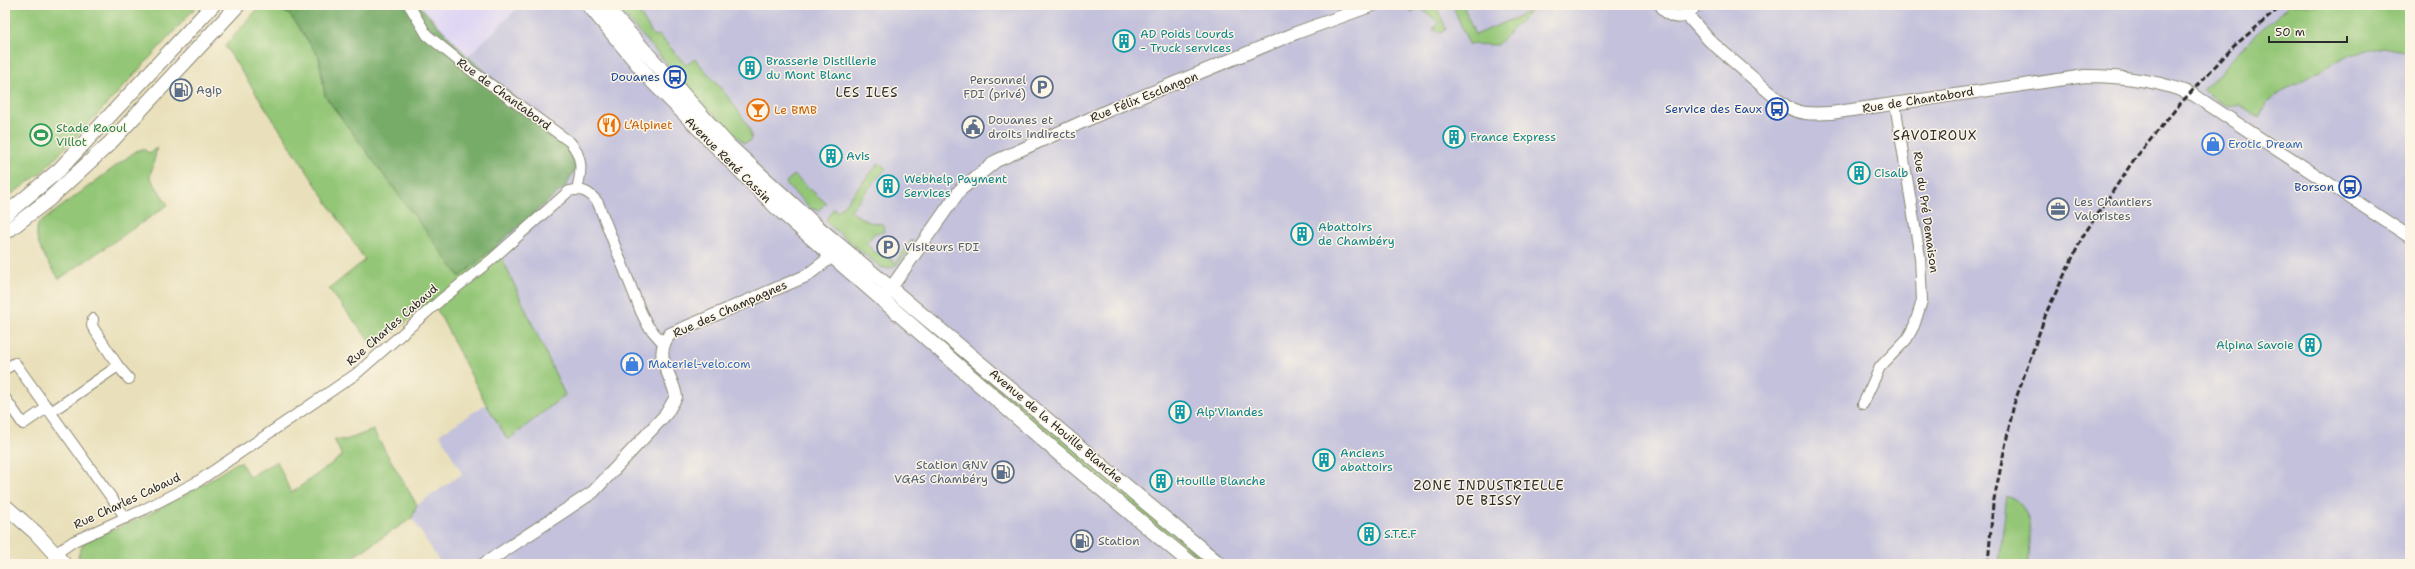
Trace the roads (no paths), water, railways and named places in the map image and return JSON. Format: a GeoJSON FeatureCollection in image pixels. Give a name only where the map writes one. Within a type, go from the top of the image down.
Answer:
{"type":"FeatureCollection","features":[{"type":"Feature","properties":{"kind":"main road"},"geometry":{"type":"LineString","coordinates":[[5,214],[59,170],[213,5]]}},
{"type":"Feature","properties":{"kind":"main road"},"geometry":{"type":"LineString","coordinates":[[5,233],[53,195],[110,143],[167,79],[238,5]]}},
{"type":"Feature","properties":{"kind":"main road","name":"Avenue René Cassin"},"geometry":{"type":"LineString","coordinates":[[589,5],[650,79],[707,140],[776,208],[837,253]]}},
{"type":"Feature","properties":{"kind":"main road","name":"Avenue René Cassin"},"geometry":{"type":"LineString","coordinates":[[604,5],[728,145],[837,253],[886,295]]}},
{"type":"Feature","properties":{"kind":"main road","name":"Avenue de la Houille Blanche"},"geometry":{"type":"LineString","coordinates":[[886,295],[1057,452],[1192,564]]}},
{"type":"Feature","properties":{"kind":"main road","name":"Avenue de la Houille Blanche"},"geometry":{"type":"LineString","coordinates":[[886,295],[966,350],[1220,564]]}},
{"type":"Feature","properties":{"kind":"main road"},"geometry":{"type":"LineString","coordinates":[[5,506],[60,559]]}},
{"type":"Feature","properties":{"kind":"street","name":"Rue de Chantabord"},"geometry":{"type":"LineString","coordinates":[[409,5],[427,35],[469,70],[570,142],[580,158],[582,171],[577,189]]}},
{"type":"Feature","properties":{"kind":"street","name":"Rue Félix Esclangon"},"geometry":{"type":"LineString","coordinates":[[886,295],[960,190],[996,161],[1102,114],[1296,33],[1373,5]]}},
{"type":"Feature","properties":{"kind":"street"},"geometry":{"type":"LineString","coordinates":[[1661,5],[1670,15],[1676,17],[1687,15],[1696,5]]}},
{"type":"Feature","properties":{"kind":"street","name":"Rue de Chantabord"},"geometry":{"type":"LineString","coordinates":[[1687,15],[1710,41],[1783,104],[1796,112],[1810,114],[1831,113],[2085,76],[2115,76],[2148,80],[2188,93],[2410,237]]}},
{"type":"Feature","properties":{"kind":"street","name":"Rue du Pré Demaison"},"geometry":{"type":"LineString","coordinates":[[1863,404],[1880,367],[1907,339],[1922,301],[1923,279],[1895,104]]}},
{"type":"Feature","properties":{"kind":"street"},"geometry":{"type":"LineString","coordinates":[[577,189],[587,192],[598,203],[641,312],[648,326],[663,343]]}},
{"type":"Feature","properties":{"kind":"street","name":"Rue Charles Cabaud"},"geometry":{"type":"LineString","coordinates":[[60,559],[74,541],[126,518],[197,482],[356,374],[442,299],[491,260],[569,191],[577,189]]}},
{"type":"Feature","properties":{"kind":"street","name":"Rue des Champagnes"},"geometry":{"type":"LineString","coordinates":[[484,564],[593,492],[666,414],[676,397],[662,358],[663,343],[670,334],[806,276],[837,253]]}},
{"type":"Feature","properties":{"kind":"street"},"geometry":{"type":"LineString","coordinates":[[93,319],[92,326],[118,366],[129,378]]}},
{"type":"Feature","properties":{"kind":"street"},"geometry":{"type":"LineString","coordinates":[[5,369],[15,362],[126,518]]}},
{"type":"Feature","properties":{"kind":"street"},"geometry":{"type":"LineString","coordinates":[[5,398],[23,424],[49,410],[118,366]]}},
{"type":"Feature","properties":{"kind":"railway"},"geometry":{"type":"LineString","coordinates":[[1988,564],[1993,504],[2014,404],[2047,311],[2083,236],[2133,161],[2179,105],[2234,46],[2283,5]]}},
{"type":"Feature","properties":{"kind":"place","name":"AD Poids Lourds - Truck services"},"geometry":{"type":"Point","coordinates":[1124,41]}},
{"type":"Feature","properties":{"kind":"place","name":"Brasserie Distillerie du Mont Blanc"},"geometry":{"type":"Point","coordinates":[750,68]}},
{"type":"Feature","properties":{"kind":"place","name":"Douanes"},"geometry":{"type":"Point","coordinates":[675,77]}},
{"type":"Feature","properties":{"kind":"place","name":"Personnel FDI (privé)"},"geometry":{"type":"Point","coordinates":[1042,87]}},
{"type":"Feature","properties":{"kind":"place","name":"Agip"},"geometry":{"type":"Point","coordinates":[181,90]}},
{"type":"Feature","properties":{"kind":"place","name":"Service des Eaux"},"geometry":{"type":"Point","coordinates":[1777,109]}},
{"type":"Feature","properties":{"kind":"place","name":"Le BMB"},"geometry":{"type":"Point","coordinates":[758,110]}},
{"type":"Feature","properties":{"kind":"place","name":"L’Alpinet"},"geometry":{"type":"Point","coordinates":[609,125]}},
{"type":"Feature","properties":{"kind":"place","name":"Douanes et droits indirects"},"geometry":{"type":"Point","coordinates":[973,127]}},
{"type":"Feature","properties":{"kind":"place","name":"Stade Raoul Villot"},"geometry":{"type":"Point","coordinates":[41,135]}},
{"type":"Feature","properties":{"kind":"place","name":"France Express"},"geometry":{"type":"Point","coordinates":[1454,137]}},
{"type":"Feature","properties":{"kind":"place","name":"Erotic Dream"},"geometry":{"type":"Point","coordinates":[2213,144]}},
{"type":"Feature","properties":{"kind":"place","name":"Avis"},"geometry":{"type":"Point","coordinates":[831,156]}},
{"type":"Feature","properties":{"kind":"place","name":"Cisalb"},"geometry":{"type":"Point","coordinates":[1859,173]}},
{"type":"Feature","properties":{"kind":"place","name":"Webhelp Payment Services"},"geometry":{"type":"Point","coordinates":[888,186]}},
{"type":"Feature","properties":{"kind":"place","name":"Borson"},"geometry":{"type":"Point","coordinates":[2350,187]}},
{"type":"Feature","properties":{"kind":"place","name":"Les Chantiers Valoristes"},"geometry":{"type":"Point","coordinates":[2058,209]}},
{"type":"Feature","properties":{"kind":"place","name":"Abattoirs de Chambéry"},"geometry":{"type":"Point","coordinates":[1302,234]}},
{"type":"Feature","properties":{"kind":"place","name":"Visiteurs FDI"},"geometry":{"type":"Point","coordinates":[888,247]}},
{"type":"Feature","properties":{"kind":"place","name":"Alpina Savoie"},"geometry":{"type":"Point","coordinates":[2310,345]}},
{"type":"Feature","properties":{"kind":"place","name":"Materiel-velo.com"},"geometry":{"type":"Point","coordinates":[632,364]}},
{"type":"Feature","properties":{"kind":"place","name":"Alp'Viandes"},"geometry":{"type":"Point","coordinates":[1180,412]}},
{"type":"Feature","properties":{"kind":"place","name":"Anciens abattoirs"},"geometry":{"type":"Point","coordinates":[1324,460]}},
{"type":"Feature","properties":{"kind":"place","name":"Station GNV VGAS Chambéry"},"geometry":{"type":"Point","coordinates":[1003,472]}},
{"type":"Feature","properties":{"kind":"place","name":"Houille Blanche"},"geometry":{"type":"Point","coordinates":[1161,481]}},
{"type":"Feature","properties":{"kind":"place","name":"S.T.E.F"},"geometry":{"type":"Point","coordinates":[1369,534]}},
{"type":"Feature","properties":{"kind":"place","name":"Station"},"geometry":{"type":"Point","coordinates":[1082,541]}},
{"type":"Feature","properties":{"kind":"district","name":"LES ILES"},"geometry":{"type":"Point","coordinates":[867,92]}},
{"type":"Feature","properties":{"kind":"district","name":"SAVOIROUX"},"geometry":{"type":"Point","coordinates":[1935,135]}},
{"type":"Feature","properties":{"kind":"district","name":"ZONE INDUSTRIELLE DE BISSY"},"geometry":{"type":"Point","coordinates":[1489,492]}}]}
